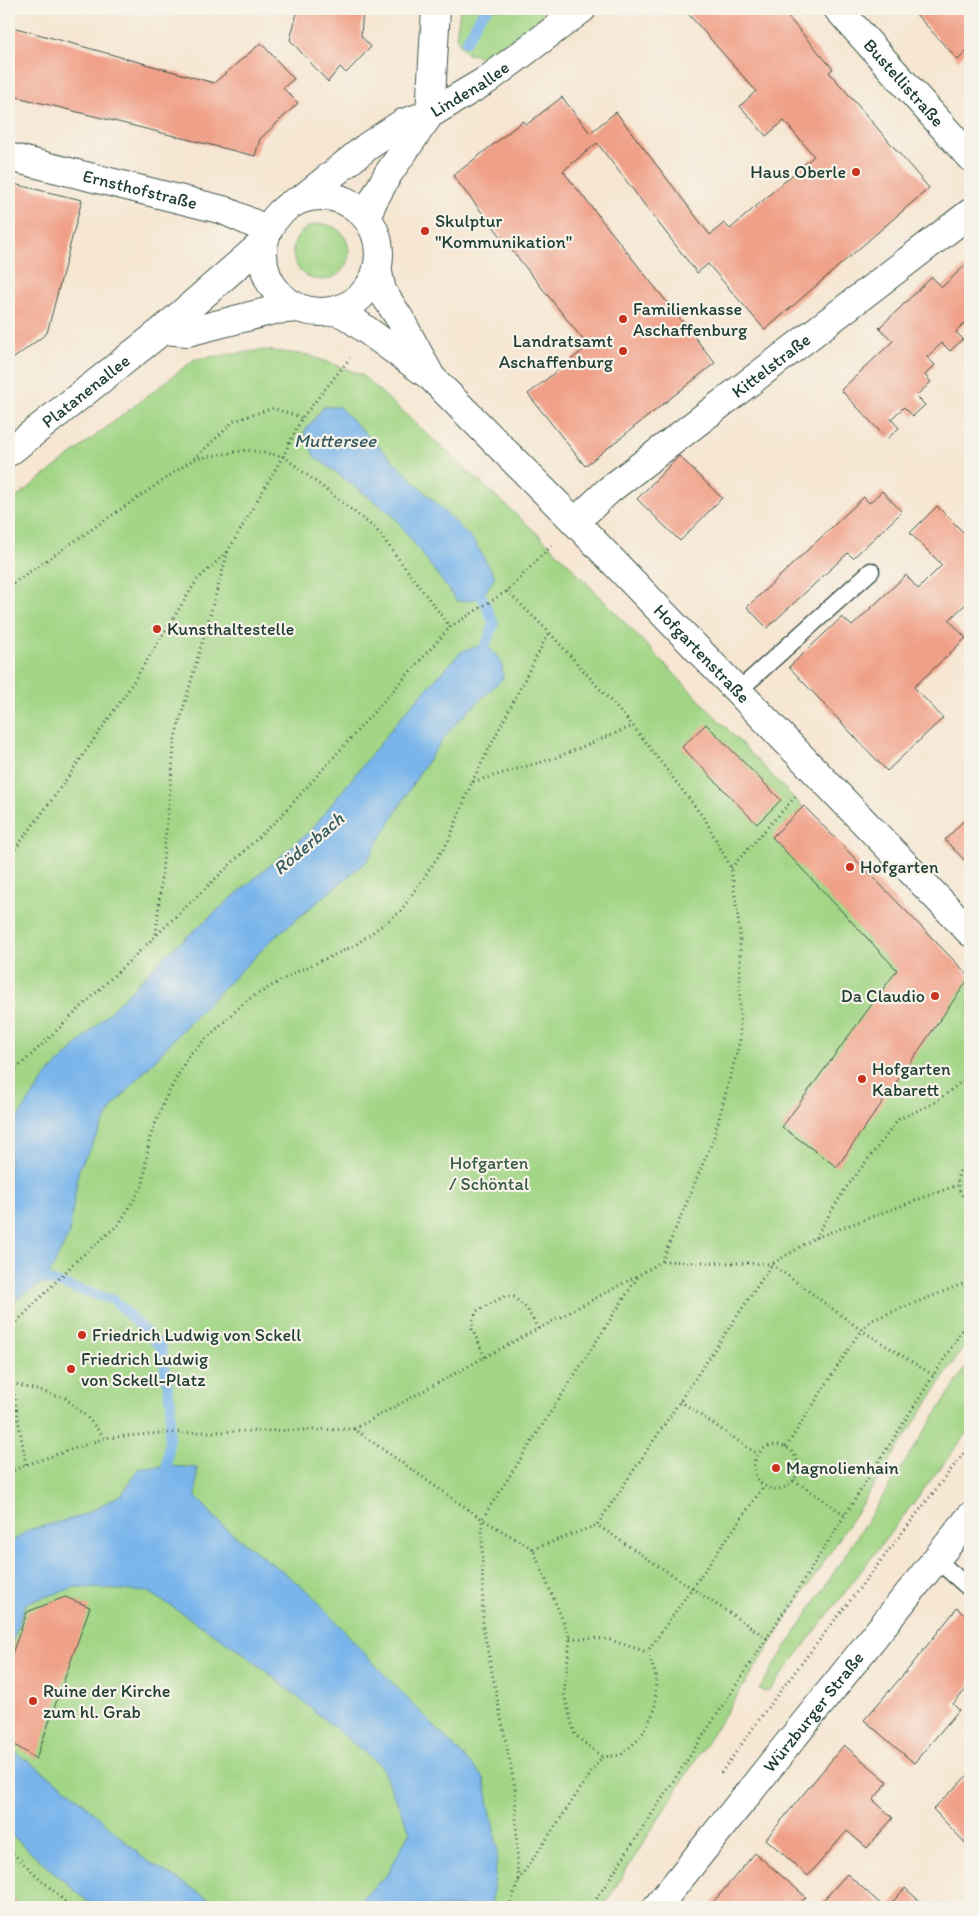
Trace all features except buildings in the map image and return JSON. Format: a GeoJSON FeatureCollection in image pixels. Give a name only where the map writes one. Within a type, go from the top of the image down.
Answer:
{"type":"FeatureCollection","features":[{"type":"Feature","properties":{"kind":"street"},"geometry":{"type":"LineString","coordinates":[[298,308],[282,298],[272,285],[265,270],[263,256],[266,236],[276,217],[288,206],[303,198],[368,146],[403,123],[430,114],[436,9]]}},
{"type":"Feature","properties":{"kind":"street","name":"Lindenallee"},"geometry":{"type":"LineString","coordinates":[[367,218],[372,203],[388,174],[430,114],[487,80],[582,9]]}},
{"type":"Feature","properties":{"kind":"street","name":"Bustellistraße"},"geometry":{"type":"LineString","coordinates":[[838,9],[970,157]]}},
{"type":"Feature","properties":{"kind":"street","name":"Ernsthofstraße"},"geometry":{"type":"LineString","coordinates":[[9,157],[223,210],[266,236]]}},
{"type":"Feature","properties":{"kind":"street"},"geometry":{"type":"LineString","coordinates":[[163,330],[188,332],[274,310],[298,308],[316,312],[335,311],[361,296],[372,283],[377,268],[379,251],[376,234],[367,218],[354,205],[338,198],[320,194],[303,198]]}},
{"type":"Feature","properties":{"kind":"street","name":"Kittelstraße"},"geometry":{"type":"LineString","coordinates":[[575,522],[609,490],[970,213]]}},
{"type":"Feature","properties":{"kind":"street","name":"Platanenallee"},"geometry":{"type":"LineString","coordinates":[[9,452],[163,330],[266,236]]}},
{"type":"Feature","properties":{"kind":"street","name":"Hofgartenstraße"},"geometry":{"type":"LineString","coordinates":[[377,268],[382,291],[400,319],[431,377]]}},
{"type":"Feature","properties":{"kind":"street","name":"Hofgartenstraße"},"geometry":{"type":"LineString","coordinates":[[335,311],[346,315],[431,377],[575,522],[970,932]]}},
{"type":"Feature","properties":{"kind":"street","name":"Würzburger Straße"},"geometry":{"type":"LineString","coordinates":[[657,1907],[970,1517]]}},
{"type":"Feature","properties":{"kind":"lane"},"geometry":{"type":"LineString","coordinates":[[738,691],[871,571]]}},
{"type":"Feature","properties":{"kind":"lane"},"geometry":{"type":"LineString","coordinates":[[936,1559],[970,1589]]}},
{"type":"Feature","properties":{"kind":"path"},"geometry":{"type":"LineString","coordinates":[[156,935],[175,738],[228,551],[283,456],[302,418],[353,354]]}},
{"type":"Feature","properties":{"kind":"path"},"geometry":{"type":"LineString","coordinates":[[9,586],[194,459],[234,421],[273,408],[302,418]]}},
{"type":"Feature","properties":{"kind":"path"},"geometry":{"type":"LineString","coordinates":[[194,459],[247,450],[283,456],[376,529],[450,627]]}},
{"type":"Feature","properties":{"kind":"path"},"geometry":{"type":"LineString","coordinates":[[9,1076],[282,815],[450,627],[507,591],[575,522]]}},
{"type":"Feature","properties":{"kind":"path"},"geometry":{"type":"LineString","coordinates":[[9,857],[54,797],[127,692],[197,580],[228,551]]}},
{"type":"Feature","properties":{"kind":"path"},"geometry":{"type":"LineString","coordinates":[[507,591],[549,632],[633,726],[706,821],[731,868],[740,933],[740,1041],[713,1140],[662,1261]]}},
{"type":"Feature","properties":{"kind":"path"},"geometry":{"type":"LineString","coordinates":[[9,1334],[10,1329],[78,1259],[119,1224],[143,1184],[149,1140],[165,1099],[189,1055],[247,1000],[294,973],[354,946],[400,912],[448,842],[472,782],[549,632]]}},
{"type":"Feature","properties":{"kind":"path"},"geometry":{"type":"LineString","coordinates":[[472,782],[555,758],[633,726]]}},
{"type":"Feature","properties":{"kind":"path"},"geometry":{"type":"LineString","coordinates":[[731,868],[798,794]]}},
{"type":"Feature","properties":{"kind":"path"},"geometry":{"type":"LineString","coordinates":[[815,1238],[845,1189],[899,1119],[934,1103],[964,1080],[970,1070]]}},
{"type":"Feature","properties":{"kind":"path"},"geometry":{"type":"LineString","coordinates":[[970,1160],[960,1169],[957,1177],[959,1192],[970,1204]]}},
{"type":"Feature","properties":{"kind":"path"},"geometry":{"type":"LineString","coordinates":[[533,1549],[597,1525],[772,1264],[815,1238],[957,1185]]}},
{"type":"Feature","properties":{"kind":"path"},"geometry":{"type":"LineString","coordinates":[[9,1472],[105,1438],[178,1432],[354,1429],[640,1275],[662,1261],[772,1264],[861,1330],[933,1375]]}},
{"type":"Feature","properties":{"kind":"path"},"geometry":{"type":"LineString","coordinates":[[518,1882],[515,1788],[483,1627],[482,1519],[640,1275]]}},
{"type":"Feature","properties":{"kind":"path"},"geometry":{"type":"LineString","coordinates":[[786,1447],[861,1330],[872,1320],[970,1281]]}},
{"type":"Feature","properties":{"kind":"path"},"geometry":{"type":"LineString","coordinates":[[485,1357],[472,1329],[473,1320],[477,1311],[505,1296],[514,1297],[527,1309],[538,1329]]}},
{"type":"Feature","properties":{"kind":"path"},"geometry":{"type":"LineString","coordinates":[[591,1907],[768,1638],[970,1318]]}},
{"type":"Feature","properties":{"kind":"path"},"geometry":{"type":"LineString","coordinates":[[9,1375],[26,1465]]}},
{"type":"Feature","properties":{"kind":"path"},"geometry":{"type":"LineString","coordinates":[[12,1383],[65,1398],[88,1417],[105,1438]]}},
{"type":"Feature","properties":{"kind":"path"},"geometry":{"type":"LineString","coordinates":[[680,1401],[757,1454]]}},
{"type":"Feature","properties":{"kind":"path"},"geometry":{"type":"LineString","coordinates":[[354,1429],[482,1519],[533,1549],[570,1638],[564,1694],[575,1735],[602,1756],[621,1755],[641,1737],[655,1709],[656,1674],[647,1652],[607,1639],[570,1638]]}},
{"type":"Feature","properties":{"kind":"path"},"geometry":{"type":"LineString","coordinates":[[772,1445],[786,1447],[795,1455],[798,1464],[794,1480],[788,1486],[781,1489],[764,1486],[758,1481],[754,1473],[754,1463],[757,1454],[764,1448],[772,1445]]}},
{"type":"Feature","properties":{"kind":"path"},"geometry":{"type":"LineString","coordinates":[[720,1774],[771,1703],[970,1445]]}},
{"type":"Feature","properties":{"kind":"path"},"geometry":{"type":"LineString","coordinates":[[794,1480],[846,1514]]}},
{"type":"Feature","properties":{"kind":"path"},"geometry":{"type":"LineString","coordinates":[[647,1652],[764,1486]]}},
{"type":"Feature","properties":{"kind":"path"},"geometry":{"type":"LineString","coordinates":[[597,1525],[768,1638]]}},
{"type":"Feature","properties":{"kind":"path"},"geometry":{"type":"LineString","coordinates":[[509,1907],[518,1882],[602,1756]]}},
{"type":"Feature","properties":{"kind":"path"},"geometry":{"type":"LineString","coordinates":[[9,1850],[71,1907]]}},
{"type":"Feature","properties":{"kind":"green space"},"geometry":{"type":"Polygon","coordinates":[[[460,9],[551,9],[491,57],[467,54],[456,38],[460,9]]]}},
{"type":"Feature","properties":{"kind":"green space"},"geometry":{"type":"Polygon","coordinates":[[[321,224],[332,226],[341,232],[347,241],[349,252],[347,263],[341,272],[332,278],[321,280],[310,278],[301,272],[295,263],[293,252],[295,241],[301,232],[310,226],[321,224]]]}},
{"type":"Feature","properties":{"kind":"green space","name":"Hofgarten / Schöntal"},"geometry":{"type":"Polygon","coordinates":[[[264,350],[308,355],[362,375],[553,548],[970,981],[970,1337],[700,1753],[603,1907],[23,1907],[9,1894],[9,503],[195,359],[264,350]]]}},
{"type":"Feature","properties":{"kind":"green space"},"geometry":{"type":"Polygon","coordinates":[[[970,1361],[970,1429],[770,1690],[765,1692],[759,1689],[970,1361]]]}},
{"type":"Feature","properties":{"kind":"water","name":"Muttersee"},"geometry":{"type":"Polygon","coordinates":[[[324,407],[339,407],[474,541],[495,577],[482,597],[457,601],[393,515],[314,456],[304,432],[324,407]]]}},
{"type":"Feature","properties":{"kind":"water"},"geometry":{"type":"Polygon","coordinates":[[[486,644],[502,662],[503,678],[451,728],[420,772],[367,861],[275,937],[194,1017],[113,1106],[79,1169],[69,1234],[47,1280],[17,1299],[9,1312],[9,1130],[47,1075],[169,952],[311,830],[406,711],[462,651],[486,644]]]}},
{"type":"Feature","properties":{"kind":"water"},"geometry":{"type":"Polygon","coordinates":[[[167,1466],[197,1468],[196,1497],[225,1528],[309,1592],[377,1667],[484,1778],[498,1851],[491,1907],[352,1907],[387,1875],[410,1831],[381,1766],[245,1654],[149,1592],[76,1587],[26,1603],[9,1651],[9,1544],[28,1530],[79,1517],[122,1494],[139,1468],[167,1466]]]}},
{"type":"Feature","properties":{"kind":"water"},"geometry":{"type":"Polygon","coordinates":[[[9,1748],[68,1789],[146,1860],[222,1907],[94,1907],[9,1833],[9,1748]]]}},
{"type":"Feature","properties":{"kind":"waterway"},"geometry":{"type":"LineString","coordinates":[[466,42],[481,15],[488,9]]}},
{"type":"Feature","properties":{"kind":"waterway","name":"Röderbach"},"geometry":{"type":"LineString","coordinates":[[473,586],[482,597],[494,624],[486,644],[479,654]]}},
{"type":"Feature","properties":{"kind":"waterway","name":"Röderbach"},"geometry":{"type":"LineString","coordinates":[[41,1269],[47,1280],[114,1300],[161,1347],[171,1404],[167,1466]]}},
{"type":"Feature","properties":{"kind":"place","name":"Haus Oberle"},"geometry":{"type":"Point","coordinates":[856,172]}},
{"type":"Feature","properties":{"kind":"place","name":"Skulptur \"Kommunikation\""},"geometry":{"type":"Point","coordinates":[425,231]}},
{"type":"Feature","properties":{"kind":"place","name":"Familienkasse Aschaffenburg"},"geometry":{"type":"Point","coordinates":[623,319]}},
{"type":"Feature","properties":{"kind":"place","name":"Landratsamt Aschaffenburg"},"geometry":{"type":"Point","coordinates":[623,351]}},
{"type":"Feature","properties":{"kind":"place","name":"Kunsthaltestelle"},"geometry":{"type":"Point","coordinates":[157,629]}},
{"type":"Feature","properties":{"kind":"place","name":"Hofgarten"},"geometry":{"type":"Point","coordinates":[850,867]}},
{"type":"Feature","properties":{"kind":"place","name":"Da Claudio"},"geometry":{"type":"Point","coordinates":[935,996]}},
{"type":"Feature","properties":{"kind":"place","name":"Hofgarten Kabarett"},"geometry":{"type":"Point","coordinates":[862,1079]}},
{"type":"Feature","properties":{"kind":"place","name":"Friedrich Ludwig von Sckell"},"geometry":{"type":"Point","coordinates":[82,1335]}},
{"type":"Feature","properties":{"kind":"place","name":"Friedrich Ludwig von Sckell-Platz"},"geometry":{"type":"Point","coordinates":[71,1369]}},
{"type":"Feature","properties":{"kind":"place","name":"Magnolienhain"},"geometry":{"type":"Point","coordinates":[776,1468]}},
{"type":"Feature","properties":{"kind":"place","name":"Ruine der Kirche zum hl. Grab"},"geometry":{"type":"Point","coordinates":[33,1701]}}]}
